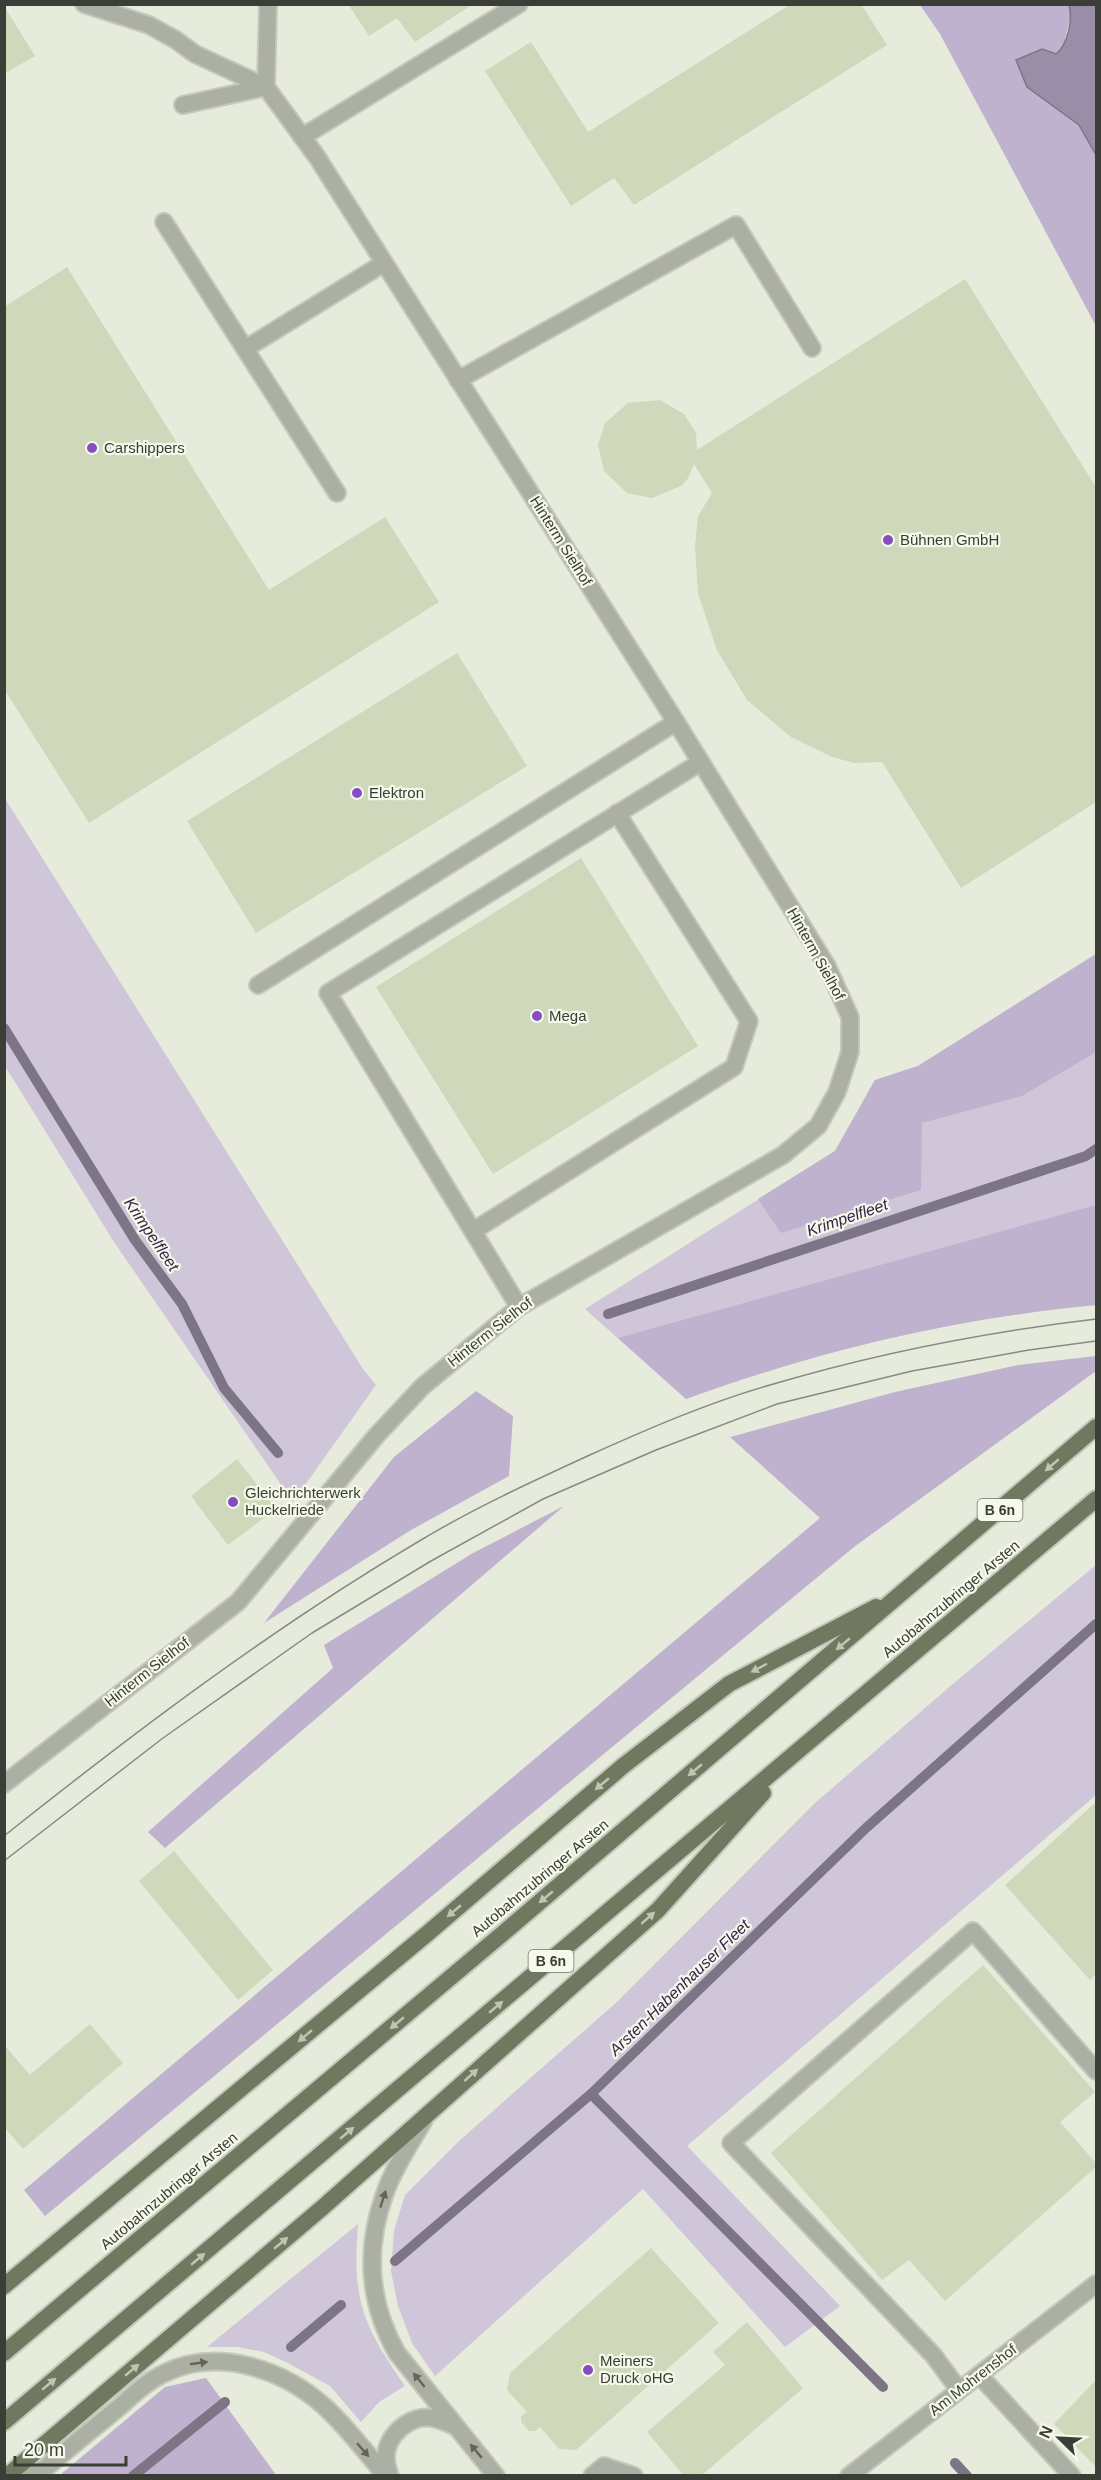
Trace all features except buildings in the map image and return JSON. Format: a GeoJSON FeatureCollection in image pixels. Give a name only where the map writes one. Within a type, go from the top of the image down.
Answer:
{"type":"FeatureCollection","features":[{"type":"Feature","properties":{"kind":"highway","name":"Autobahnzubringer Arsten"},"geometry":{"type":"LineString","coordinates":[[4,2353],[501,1935],[1096,1427]]}},
{"type":"Feature","properties":{"kind":"highway","name":"Autobahnzubringer Arsten"},"geometry":{"type":"LineString","coordinates":[[4,2422],[1096,1499]]}},
{"type":"Feature","properties":{"kind":"highway"},"geometry":{"type":"LineString","coordinates":[[4,2286],[419,1940],[623,1766],[729,1684],[903,1592]]}},
{"type":"Feature","properties":{"kind":"highway"},"geometry":{"type":"LineString","coordinates":[[7,2475],[322,2208],[658,1910],[807,1744]]}},
{"type":"Feature","properties":{"kind":"street"},"geometry":{"type":"LineString","coordinates":[[84,4],[148,26],[176,40],[195,54],[266,87]]}},
{"type":"Feature","properties":{"kind":"street"},"geometry":{"type":"LineString","coordinates":[[266,87],[268,4]]}},
{"type":"Feature","properties":{"kind":"street"},"geometry":{"type":"LineString","coordinates":[[302,137],[519,4]]}},
{"type":"Feature","properties":{"kind":"street"},"geometry":{"type":"LineString","coordinates":[[183,105],[266,87]]}},
{"type":"Feature","properties":{"kind":"street","name":"Hinterm Sielhof"},"geometry":{"type":"LineString","coordinates":[[4,1784],[238,1602],[376,1435],[423,1386],[519,1306],[783,1155],[818,1126],[837,1092],[850,1052],[850,1017],[827,966],[676,722],[384,263],[302,137],[266,87]]}},
{"type":"Feature","properties":{"kind":"street"},"geometry":{"type":"LineString","coordinates":[[164,222],[337,493]]}},
{"type":"Feature","properties":{"kind":"street"},"geometry":{"type":"LineString","coordinates":[[458,380],[736,225],[812,348]]}},
{"type":"Feature","properties":{"kind":"street"},"geometry":{"type":"LineString","coordinates":[[245,349],[384,263]]}},
{"type":"Feature","properties":{"kind":"street"},"geometry":{"type":"LineString","coordinates":[[258,985],[676,722]]}},
{"type":"Feature","properties":{"kind":"street"},"geometry":{"type":"LineString","coordinates":[[519,1306],[328,993],[701,762]]}},
{"type":"Feature","properties":{"kind":"street"},"geometry":{"type":"LineString","coordinates":[[473,1231],[734,1067],[749,1021],[617,813]]}},
{"type":"Feature","properties":{"kind":"street"},"geometry":{"type":"LineString","coordinates":[[959,2390],[934,2356],[731,2143],[973,1931],[1096,2071]]}},
{"type":"Feature","properties":{"kind":"street"},"geometry":{"type":"LineString","coordinates":[[428,2114],[385,2192],[374,2229],[371,2274],[380,2313],[388,2337],[397,2353],[496,2475]]}},
{"type":"Feature","properties":{"kind":"street","name":"Am Mohrenshof"},"geometry":{"type":"LineString","coordinates":[[856,2474],[959,2390],[1096,2284]]}},
{"type":"Feature","properties":{"kind":"street"},"geometry":{"type":"LineString","coordinates":[[31,2475],[46,2467],[138,2391],[163,2374],[183,2365],[219,2360],[263,2370],[295,2385],[326,2407],[388,2475]]}},
{"type":"Feature","properties":{"kind":"street"},"geometry":{"type":"LineString","coordinates":[[979,2375],[1072,2475]]}},
{"type":"Feature","properties":{"kind":"street"},"geometry":{"type":"LineString","coordinates":[[388,2475],[386,2456],[390,2441],[401,2428],[414,2419],[431,2417],[455,2426]]}},
{"type":"Feature","properties":{"kind":"street"},"geometry":{"type":"LineString","coordinates":[[592,2475],[604,2466],[634,2475]]}},
{"type":"Feature","properties":{"kind":"shaded area"},"geometry":{"type":"Polygon","coordinates":[[[920,5],[1069,5],[1071,13],[1063,48],[1027,87],[1079,125],[1096,155],[1096,326],[940,34],[920,5]]]}},
{"type":"Feature","properties":{"kind":"shaded area"},"geometry":{"type":"Polygon","coordinates":[[[1069,5],[1096,5],[1096,155],[1079,125],[1027,87],[1016,60],[1042,49],[1056,54],[1060,50],[1068,31],[1069,5]]]}},
{"type":"Feature","properties":{"kind":"shaded area"},"geometry":{"type":"Polygon","coordinates":[[[4,797],[363,1369],[376,1385],[293,1502],[114,1242],[5,1066],[4,797]]]}},
{"type":"Feature","properties":{"kind":"shaded area"},"geometry":{"type":"Polygon","coordinates":[[[1096,954],[1096,1305],[992,1318],[888,1339],[786,1366],[686,1399],[585,1309],[835,1151],[875,1080],[918,1066],[1096,954]]]}},
{"type":"Feature","properties":{"kind":"shaded area"},"geometry":{"type":"Polygon","coordinates":[[[1096,954],[1096,1052],[1022,1096],[922,1123],[921,1190],[781,1233],[758,1199],[835,1151],[875,1080],[918,1066],[1096,954]]]}},
{"type":"Feature","properties":{"kind":"shaded area"},"geometry":{"type":"Polygon","coordinates":[[[1096,1205],[1096,1305],[992,1318],[888,1339],[786,1366],[686,1399],[618,1338],[1096,1205]]]}},
{"type":"Feature","properties":{"kind":"shaded area"},"geometry":{"type":"Polygon","coordinates":[[[1096,1356],[1096,1371],[854,1547],[45,2216],[24,2190],[820,1518],[730,1437],[895,1392],[1018,1365],[1096,1356]]]}},
{"type":"Feature","properties":{"kind":"shaded area"},"geometry":{"type":"Polygon","coordinates":[[[476,1391],[513,1416],[509,1476],[411,1530],[264,1623],[394,1457],[476,1391]]]}},
{"type":"Feature","properties":{"kind":"shaded area"},"geometry":{"type":"Polygon","coordinates":[[[564,1506],[165,1848],[148,1832],[333,1668],[324,1645],[473,1553],[564,1506]]]}},
{"type":"Feature","properties":{"kind":"shaded area"},"geometry":{"type":"Polygon","coordinates":[[[1096,1565],[1096,1795],[687,2146],[840,2306],[785,2347],[643,2189],[435,2376],[412,2343],[398,2306],[391,2271],[394,2231],[405,2195],[459,2141],[618,2001],[815,1803],[1096,1565]]]}},
{"type":"Feature","properties":{"kind":"shaded area"},"geometry":{"type":"Polygon","coordinates":[[[358,2224],[357,2273],[363,2310],[379,2345],[405,2386],[379,2402],[361,2422],[330,2386],[288,2363],[264,2352],[238,2347],[207,2347],[358,2224]]]}},
{"type":"Feature","properties":{"kind":"shaded area"},"geometry":{"type":"Polygon","coordinates":[[[206,2378],[276,2475],[60,2475],[165,2387],[206,2378]]]}},
{"type":"Feature","properties":{"kind":"waterway","name":"Krimpelfleet"},"geometry":{"type":"LineString","coordinates":[[4,1028],[135,1240],[182,1304],[224,1388],[278,1453]]}},
{"type":"Feature","properties":{"kind":"waterway","name":"Krimpelfleet"},"geometry":{"type":"LineString","coordinates":[[608,1314],[1086,1156],[1096,1149]]}},
{"type":"Feature","properties":{"kind":"waterway","name":"Arsten-Habenhauser Fleet"},"geometry":{"type":"LineString","coordinates":[[395,2261],[591,2094],[866,1828],[1096,1624]]}},
{"type":"Feature","properties":{"kind":"waterway","name":"Arsten-Habenhauser Fleet"},"geometry":{"type":"LineString","coordinates":[[591,2094],[883,2387]]}},
{"type":"Feature","properties":{"kind":"waterway"},"geometry":{"type":"LineString","coordinates":[[291,2347],[341,2305]]}},
{"type":"Feature","properties":{"kind":"waterway"},"geometry":{"type":"LineString","coordinates":[[133,2476],[225,2402]]}},
{"type":"Feature","properties":{"kind":"waterway","name":"Arsten-Habenhauser Fleet"},"geometry":{"type":"LineString","coordinates":[[955,2463],[967,2476]]}},
{"type":"Feature","properties":{"kind":"tram line"},"geometry":{"type":"LineString","coordinates":[[4,1836],[205,1682],[309,1610],[437,1531],[525,1485],[680,1416],[770,1385],[891,1353],[1014,1330],[1096,1319]]}},
{"type":"Feature","properties":{"kind":"tram line"},"geometry":{"type":"LineString","coordinates":[[4,1861],[163,1738],[312,1633],[431,1561],[543,1499],[656,1450],[777,1404],[912,1371],[1029,1350],[1096,1341]]}},
{"type":"Feature","properties":{"kind":"place","name":"Carshippers"},"geometry":{"type":"Point","coordinates":[92,448]}},
{"type":"Feature","properties":{"kind":"place","name":"Bühnen GmbH"},"geometry":{"type":"Point","coordinates":[888,540]}},
{"type":"Feature","properties":{"kind":"place","name":"Elektron"},"geometry":{"type":"Point","coordinates":[357,793]}},
{"type":"Feature","properties":{"kind":"place","name":"Mega"},"geometry":{"type":"Point","coordinates":[537,1016]}},
{"type":"Feature","properties":{"kind":"place","name":"Gleichrichterwerk Huckelriede"},"geometry":{"type":"Point","coordinates":[233,1502]}},
{"type":"Feature","properties":{"kind":"place","name":"Meiners Druck oHG"},"geometry":{"type":"Point","coordinates":[588,2370]}}]}
